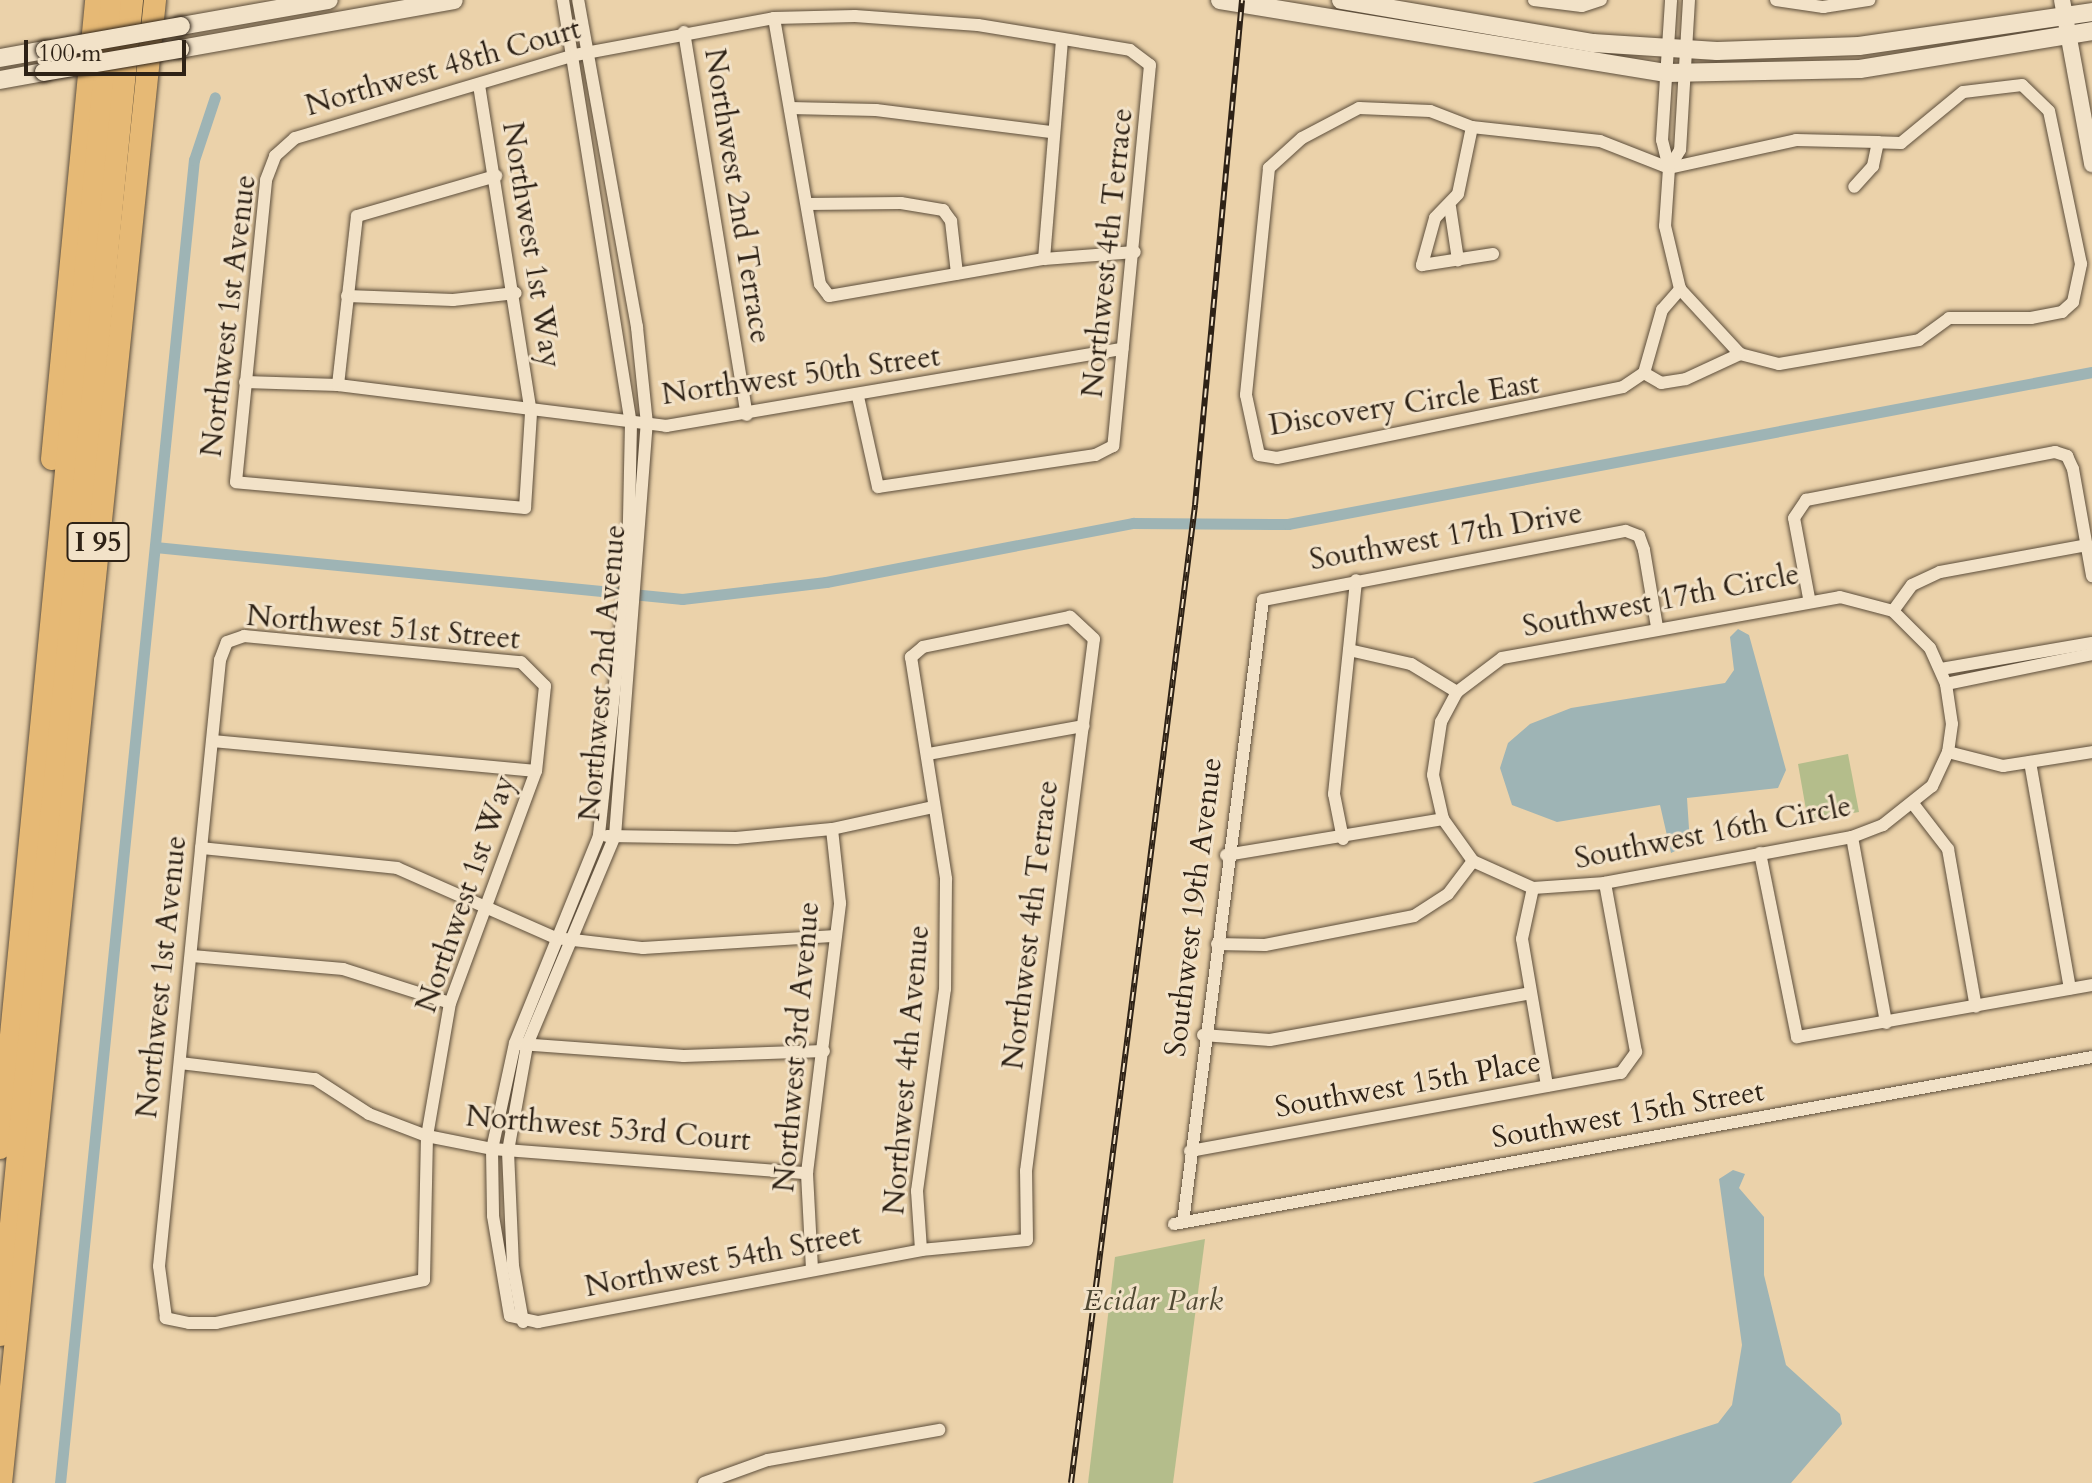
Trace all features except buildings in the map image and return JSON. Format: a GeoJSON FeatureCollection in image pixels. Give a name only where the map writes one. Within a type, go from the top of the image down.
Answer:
{"type":"FeatureCollection","features":[{"type":"Feature","properties":{"kind":"highway","name":"I 95"},"geometry":{"type":"LineString","coordinates":[[0,1013],[96,0]]}},
{"type":"Feature","properties":{"kind":"highway"},"geometry":{"type":"LineString","coordinates":[[0,1148],[112,0]]}},
{"type":"Feature","properties":{"kind":"highway"},"geometry":{"type":"LineString","coordinates":[[0,1335],[132,0]]}},
{"type":"Feature","properties":{"kind":"highway","name":"I 95"},"geometry":{"type":"LineString","coordinates":[[1,1483],[155,0]]}},
{"type":"Feature","properties":{"kind":"main road"},"geometry":{"type":"LineString","coordinates":[[0,58],[329,0]]}},
{"type":"Feature","properties":{"kind":"main road"},"geometry":{"type":"LineString","coordinates":[[0,80],[454,0]]}},
{"type":"Feature","properties":{"kind":"main road"},"geometry":{"type":"LineString","coordinates":[[1220,0],[1676,73],[1860,69],[2092,31]]}},
{"type":"Feature","properties":{"kind":"main road"},"geometry":{"type":"LineString","coordinates":[[1341,0],[1593,43],[1690,50],[1859,46],[2063,7],[2090,12]]}},
{"type":"Feature","properties":{"kind":"street","name":"Northwest 2nd Avenue"},"geometry":{"type":"LineString","coordinates":[[523,1322],[513,1266],[508,1151],[521,1044],[573,940],[615,836],[636,618],[631,423],[575,55],[563,0]]}},
{"type":"Feature","properties":{"kind":"street","name":"Northwest 2nd Avenue"},"geometry":{"type":"LineString","coordinates":[[523,1322],[510,1316],[493,1216],[492,1149],[521,1044],[556,938],[599,836],[623,612],[633,572],[647,424],[589,52],[578,0]]}},
{"type":"Feature","properties":{"kind":"street"},"geometry":{"type":"LineString","coordinates":[[1534,0],[1582,6],[1601,0]]}},
{"type":"Feature","properties":{"kind":"street"},"geometry":{"type":"LineString","coordinates":[[1669,168],[1680,150],[1676,73],[1669,49],[1671,0]]}},
{"type":"Feature","properties":{"kind":"street"},"geometry":{"type":"LineString","coordinates":[[1776,0],[1823,7],[1869,0]]}},
{"type":"Feature","properties":{"kind":"street"},"geometry":{"type":"LineString","coordinates":[[1669,168],[1796,140],[1901,143],[1963,92],[2022,85],[2039,96],[2049,111],[2081,264],[2073,302],[2062,312],[2031,318],[1949,318],[1919,340],[1779,364],[1740,354],[1680,289],[1665,226],[1669,168],[1662,140],[1676,73],[1690,50],[1689,1]]}},
{"type":"Feature","properties":{"kind":"street"},"geometry":{"type":"LineString","coordinates":[[2063,7],[2092,164]]}},
{"type":"Feature","properties":{"kind":"street","name":"Northwest 48th Court"},"geometry":{"type":"LineString","coordinates":[[275,156],[295,138],[575,55],[684,32],[774,18],[855,16],[962,24],[1062,42],[1130,50],[1150,65]]}},
{"type":"Feature","properties":{"kind":"street"},"geometry":{"type":"LineString","coordinates":[[774,18],[820,284],[829,296],[1044,259],[1135,252]]}},
{"type":"Feature","properties":{"kind":"street","name":"Northwest 2nd Terrace"},"geometry":{"type":"LineString","coordinates":[[684,32],[747,415]]}},
{"type":"Feature","properties":{"kind":"street"},"geometry":{"type":"LineString","coordinates":[[1044,259],[1051,132],[1062,42]]}},
{"type":"Feature","properties":{"kind":"street","name":"Northwest 4th Terrace"},"geometry":{"type":"LineString","coordinates":[[858,397],[878,487],[1095,455],[1113,446],[1135,252],[1150,65]]}},
{"type":"Feature","properties":{"kind":"street","name":"Northwest 1st Way"},"geometry":{"type":"LineString","coordinates":[[479,85],[516,293],[531,413],[525,508]]}},
{"type":"Feature","properties":{"kind":"street"},"geometry":{"type":"LineString","coordinates":[[790,108],[876,110],[1051,132]]}},
{"type":"Feature","properties":{"kind":"street","name":"Discovery Circle East"},"geometry":{"type":"LineString","coordinates":[[1644,373],[1623,387],[1556,406],[1277,458],[1259,455],[1246,395],[1269,168],[1302,138],[1359,108],[1430,111],[1472,127],[1600,141],[1669,168]]}},
{"type":"Feature","properties":{"kind":"street"},"geometry":{"type":"LineString","coordinates":[[1458,260],[1450,207],[1472,127]]}},
{"type":"Feature","properties":{"kind":"street"},"geometry":{"type":"LineString","coordinates":[[1854,187],[1873,166],[1878,142]]}},
{"type":"Feature","properties":{"kind":"street","name":"Northwest 1st Avenue"},"geometry":{"type":"LineString","coordinates":[[275,156],[266,180],[236,482],[525,508]]}},
{"type":"Feature","properties":{"kind":"street"},"geometry":{"type":"LineString","coordinates":[[338,385],[357,216],[496,176]]}},
{"type":"Feature","properties":{"kind":"street"},"geometry":{"type":"LineString","coordinates":[[807,204],[901,203],[943,210],[951,221],[957,274]]}},
{"type":"Feature","properties":{"kind":"street"},"geometry":{"type":"LineString","coordinates":[[1450,207],[1435,218],[1422,265],[1493,254]]}},
{"type":"Feature","properties":{"kind":"street"},"geometry":{"type":"LineString","coordinates":[[1680,289],[1662,310],[1644,373],[1661,383],[1686,379],[1740,354]]}},
{"type":"Feature","properties":{"kind":"street"},"geometry":{"type":"LineString","coordinates":[[347,296],[453,300],[516,293]]}},
{"type":"Feature","properties":{"kind":"street","name":"Northwest 50th Street"},"geometry":{"type":"LineString","coordinates":[[245,382],[338,385],[531,413],[647,424],[747,415],[1123,349]]}},
{"type":"Feature","properties":{"kind":"street"},"geometry":{"type":"LineString","coordinates":[[1809,598],[1797,507],[1837,494],[2055,452],[2067,456],[2092,576]]}},
{"type":"Feature","properties":{"kind":"street","name":"Southwest 17th Drive"},"geometry":{"type":"LineString","coordinates":[[1263,600],[1626,531],[1639,536],[1657,627]]}},
{"type":"Feature","properties":{"kind":"street"},"geometry":{"type":"LineString","coordinates":[[2087,545],[1940,572],[1912,585],[1893,611],[1941,669],[2092,643]]}},
{"type":"Feature","properties":{"kind":"street"},"geometry":{"type":"LineString","coordinates":[[1343,839],[1334,794],[1356,580]]}},
{"type":"Feature","properties":{"kind":"street","name":"Southwest 17th Circle"},"geometry":{"type":"LineString","coordinates":[[1457,692],[1502,658],[1809,598],[1840,597],[1893,611]]}},
{"type":"Feature","properties":{"kind":"street","name":"Southwest 19th Avenue"},"geometry":{"type":"LineString","coordinates":[[1179,1223],[1226,855],[1263,600]]}},
{"type":"Feature","properties":{"kind":"street","name":"Northwest 4th Terrace"},"geometry":{"type":"LineString","coordinates":[[911,657],[923,647],[1070,617],[1094,639],[1026,1171],[1027,1240]]}},
{"type":"Feature","properties":{"kind":"street","name":"Northwest 51st Street"},"geometry":{"type":"LineString","coordinates":[[227,642],[259,637],[521,662],[535,670]]}},
{"type":"Feature","properties":{"kind":"street","name":"Northwest 1st Avenue"},"geometry":{"type":"LineString","coordinates":[[227,642],[201,848],[159,1266],[166,1318],[216,1323],[424,1280]]}},
{"type":"Feature","properties":{"kind":"street"},"geometry":{"type":"LineString","coordinates":[[1217,944],[1265,945],[1414,916],[1448,894],[1473,861],[1443,819],[1435,798],[1436,745],[1457,692],[1411,664],[1349,650]]}},
{"type":"Feature","properties":{"kind":"street"},"geometry":{"type":"LineString","coordinates":[[1946,684],[2092,654]]}},
{"type":"Feature","properties":{"kind":"street","name":"Northwest 4th Avenue"},"geometry":{"type":"LineString","coordinates":[[911,657],[946,879],[945,989],[917,1191],[921,1250]]}},
{"type":"Feature","properties":{"kind":"street","name":"Southwest 16th Circle"},"geometry":{"type":"LineString","coordinates":[[1473,861],[1533,888],[1605,883],[1852,837],[1914,805],[1932,786],[1948,752],[1952,724],[1941,669]]}},
{"type":"Feature","properties":{"kind":"street","name":"Northwest 1st Way"},"geometry":{"type":"LineString","coordinates":[[424,1280],[427,1136],[450,1003],[490,907],[536,771],[545,686],[535,670]]}},
{"type":"Feature","properties":{"kind":"street"},"geometry":{"type":"LineString","coordinates":[[928,754],[1083,726]]}},
{"type":"Feature","properties":{"kind":"street"},"geometry":{"type":"LineString","coordinates":[[213,741],[536,771]]}},
{"type":"Feature","properties":{"kind":"street"},"geometry":{"type":"LineString","coordinates":[[1948,752],[2003,766],[2092,752]]}},
{"type":"Feature","properties":{"kind":"street"},"geometry":{"type":"LineString","coordinates":[[2030,762],[2070,989]]}},
{"type":"Feature","properties":{"kind":"street"},"geometry":{"type":"LineString","coordinates":[[1914,805],[1948,849],[1976,1007]]}},
{"type":"Feature","properties":{"kind":"street"},"geometry":{"type":"LineString","coordinates":[[599,836],[736,838],[832,829],[933,807]]}},
{"type":"Feature","properties":{"kind":"street"},"geometry":{"type":"LineString","coordinates":[[1226,855],[1343,839],[1443,819]]}},
{"type":"Feature","properties":{"kind":"street","name":"Northwest 3rd Avenue"},"geometry":{"type":"LineString","coordinates":[[812,1269],[807,1173],[840,903],[832,829]]}},
{"type":"Feature","properties":{"kind":"street"},"geometry":{"type":"LineString","coordinates":[[1852,837],[1886,1023]]}},
{"type":"Feature","properties":{"kind":"street"},"geometry":{"type":"LineString","coordinates":[[201,848],[397,868],[556,938],[643,948],[836,936]]}},
{"type":"Feature","properties":{"kind":"street"},"geometry":{"type":"LineString","coordinates":[[1760,853],[1797,1037],[2092,985]]}},
{"type":"Feature","properties":{"kind":"street","name":"Southwest 15th Place"},"geometry":{"type":"LineString","coordinates":[[1190,1151],[1621,1073],[1632,1065],[1636,1052],[1605,883]]}},
{"type":"Feature","properties":{"kind":"street"},"geometry":{"type":"LineString","coordinates":[[1533,888],[1522,939],[1547,1086]]}},
{"type":"Feature","properties":{"kind":"street"},"geometry":{"type":"LineString","coordinates":[[192,956],[343,969],[385,978],[450,1003]]}},
{"type":"Feature","properties":{"kind":"street"},"geometry":{"type":"LineString","coordinates":[[1203,1035],[1270,1040],[1530,993]]}},
{"type":"Feature","properties":{"kind":"street"},"geometry":{"type":"LineString","coordinates":[[521,1044],[684,1056],[824,1051]]}},
{"type":"Feature","properties":{"kind":"street","name":"Southwest 15th Street"},"geometry":{"type":"LineString","coordinates":[[1179,1223],[2092,1057]]}},
{"type":"Feature","properties":{"kind":"street","name":"Northwest 53rd Court"},"geometry":{"type":"LineString","coordinates":[[180,1063],[315,1079],[369,1114],[427,1136],[492,1149],[807,1173]]}},
{"type":"Feature","properties":{"kind":"street","name":"Northwest 54th Street"},"geometry":{"type":"LineString","coordinates":[[523,1322],[921,1250],[1027,1240]]}},
{"type":"Feature","properties":{"kind":"street"},"geometry":{"type":"LineString","coordinates":[[704,1483],[768,1460],[939,1430]]}},
{"type":"Feature","properties":{"kind":"green space"},"geometry":{"type":"Polygon","coordinates":[[[1848,754],[1859,812],[1808,821],[1798,764],[1848,754]]]}},
{"type":"Feature","properties":{"kind":"green space","name":"Ecidar Park"},"geometry":{"type":"Polygon","coordinates":[[[1205,1239],[1173,1483],[1088,1483],[1115,1257],[1205,1239]]]}},
{"type":"Feature","properties":{"kind":"shaded area"},"geometry":{"type":"Polygon","coordinates":[[[1738,629],[1749,635],[1786,770],[1778,788],[1687,798],[1690,844],[1671,853],[1660,805],[1557,822],[1512,805],[1500,768],[1508,743],[1530,724],[1571,708],[1725,683],[1734,670],[1730,637],[1738,629]]]}},
{"type":"Feature","properties":{"kind":"shaded area"},"geometry":{"type":"Polygon","coordinates":[[[1733,1170],[1745,1174],[1739,1188],[1764,1217],[1764,1275],[1786,1365],[1840,1414],[1842,1424],[1791,1483],[1532,1483],[1718,1423],[1732,1405],[1742,1345],[1719,1179],[1733,1170]]]}},
{"type":"Feature","properties":{"kind":"waterway"},"geometry":{"type":"LineString","coordinates":[[60,1483],[194,160],[215,97]]}},
{"type":"Feature","properties":{"kind":"waterway"},"geometry":{"type":"LineString","coordinates":[[155,547],[682,599],[826,582],[1133,523],[1288,524],[2092,372]]}},
{"type":"Feature","properties":{"kind":"railway"},"geometry":{"type":"LineString","coordinates":[[1071,1483],[1195,505],[1242,0]]}}]}
